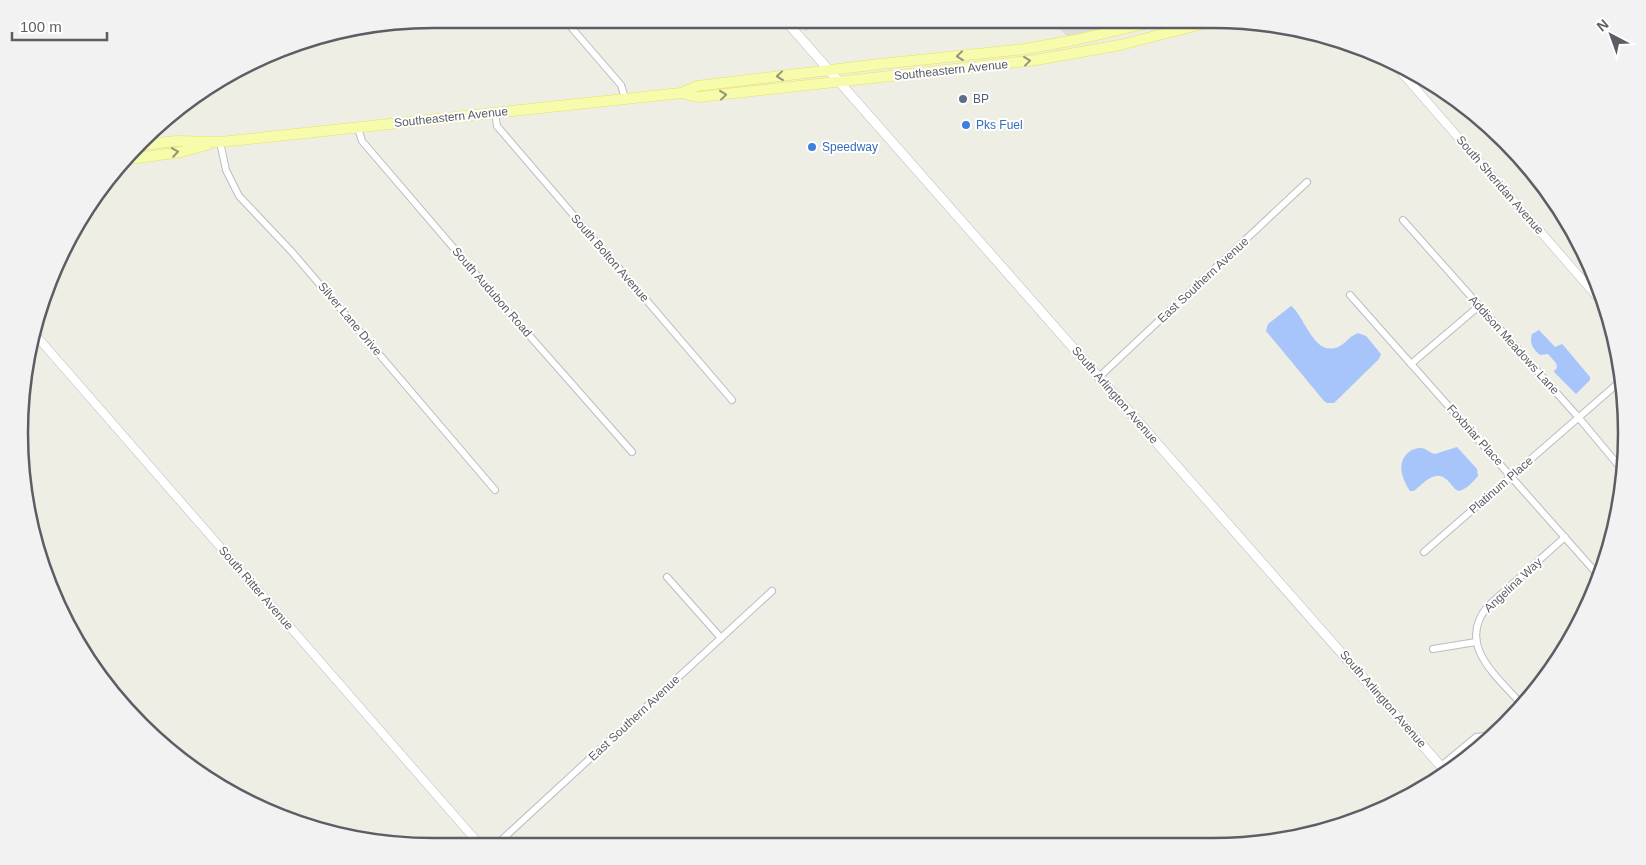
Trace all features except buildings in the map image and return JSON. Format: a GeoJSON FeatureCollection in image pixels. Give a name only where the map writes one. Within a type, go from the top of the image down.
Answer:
{"type":"FeatureCollection","features":[{"type":"Feature","properties":{"kind":"main road","name":"South Arlington Avenue"},"geometry":{"type":"LineString","coordinates":[[792,28],[1442,767]]}},
{"type":"Feature","properties":{"kind":"main road","name":"Southeastern Avenue"},"geometry":{"type":"LineString","coordinates":[[681,93],[697,86],[1025,49],[1129,28]]}},
{"type":"Feature","properties":{"kind":"main road","name":"Southeastern Avenue"},"geometry":{"type":"LineString","coordinates":[[152,140],[220,142],[625,98],[681,93],[698,97],[1009,64],[1126,44],[1187,28]]}},
{"type":"Feature","properties":{"kind":"main road","name":"Southeastern Avenue"},"geometry":{"type":"LineString","coordinates":[[134,158],[181,152],[220,142]]}},
{"type":"Feature","properties":{"kind":"street"},"geometry":{"type":"LineString","coordinates":[[572,28],[621,85],[625,98]]}},
{"type":"Feature","properties":{"kind":"street","name":"South Sheridan Avenue"},"geometry":{"type":"LineString","coordinates":[[1406,76],[1593,292]]}},
{"type":"Feature","properties":{"kind":"street","name":"South Bolton Avenue"},"geometry":{"type":"LineString","coordinates":[[495,112],[497,126],[732,400]]}},
{"type":"Feature","properties":{"kind":"street","name":"South Audubon Road"},"geometry":{"type":"LineString","coordinates":[[358,128],[362,141],[632,452]]}},
{"type":"Feature","properties":{"kind":"street","name":"Silver Lane Drive"},"geometry":{"type":"LineString","coordinates":[[220,142],[226,170],[239,196],[292,252],[495,490]]}},
{"type":"Feature","properties":{"kind":"street","name":"East Southern Avenue"},"geometry":{"type":"LineString","coordinates":[[1099,377],[1307,182]]}},
{"type":"Feature","properties":{"kind":"street","name":"Addison Meadows Lane"},"geometry":{"type":"LineString","coordinates":[[1403,220],[1579,418],[1617,464]]}},
{"type":"Feature","properties":{"kind":"street","name":"Foxbriar Place"},"geometry":{"type":"LineString","coordinates":[[1350,295],[1594,570]]}},
{"type":"Feature","properties":{"kind":"street"},"geometry":{"type":"LineString","coordinates":[[1411,364],[1480,306]]}},
{"type":"Feature","properties":{"kind":"street","name":"South Ritter Avenue"},"geometry":{"type":"LineString","coordinates":[[38,338],[474,838]]}},
{"type":"Feature","properties":{"kind":"street","name":"Platinum Place"},"geometry":{"type":"LineString","coordinates":[[1424,552],[1616,385]]}},
{"type":"Feature","properties":{"kind":"street","name":"Angelina Way"},"geometry":{"type":"LineString","coordinates":[[1476,642],[1477,626],[1486,608],[1565,537]]}},
{"type":"Feature","properties":{"kind":"street"},"geometry":{"type":"LineString","coordinates":[[667,578],[721,638]]}},
{"type":"Feature","properties":{"kind":"street","name":"East Southern Avenue"},"geometry":{"type":"LineString","coordinates":[[504,838],[772,591]]}},
{"type":"Feature","properties":{"kind":"street"},"geometry":{"type":"LineString","coordinates":[[1432,648],[1476,642],[1485,662],[1518,700]]}},
{"type":"Feature","properties":{"kind":"street"},"geometry":{"type":"LineString","coordinates":[[1456,756],[1476,737],[1482,736]]}},
{"type":"Feature","properties":{"kind":"shaded area"},"geometry":{"type":"Polygon","coordinates":[[[1059,28],[1115,28],[1071,41],[1059,28]]]}},
{"type":"Feature","properties":{"kind":"water"},"geometry":{"type":"Polygon","coordinates":[[[1291,306],[1315,340],[1321,345],[1327,348],[1335,348],[1358,333],[1366,336],[1381,354],[1379,359],[1334,403],[1324,401],[1266,331],[1268,324],[1291,306]]]}},
{"type":"Feature","properties":{"kind":"water"},"geometry":{"type":"Polygon","coordinates":[[[1539,330],[1555,347],[1562,344],[1590,377],[1590,380],[1576,394],[1555,373],[1556,363],[1548,354],[1540,355],[1531,343],[1532,334],[1539,330]]]}},
{"type":"Feature","properties":{"kind":"water"},"geometry":{"type":"Polygon","coordinates":[[[1457,447],[1477,469],[1478,476],[1472,483],[1458,491],[1442,476],[1437,476],[1425,481],[1414,491],[1410,491],[1403,476],[1401,466],[1409,452],[1421,448],[1435,454],[1457,447]]]}},
{"type":"Feature","properties":{"kind":"place","name":"BP"},"geometry":{"type":"Point","coordinates":[963,99]}},
{"type":"Feature","properties":{"kind":"place","name":"Pks Fuel"},"geometry":{"type":"Point","coordinates":[966,125]}},
{"type":"Feature","properties":{"kind":"place","name":"Speedway"},"geometry":{"type":"Point","coordinates":[812,147]}}]}
